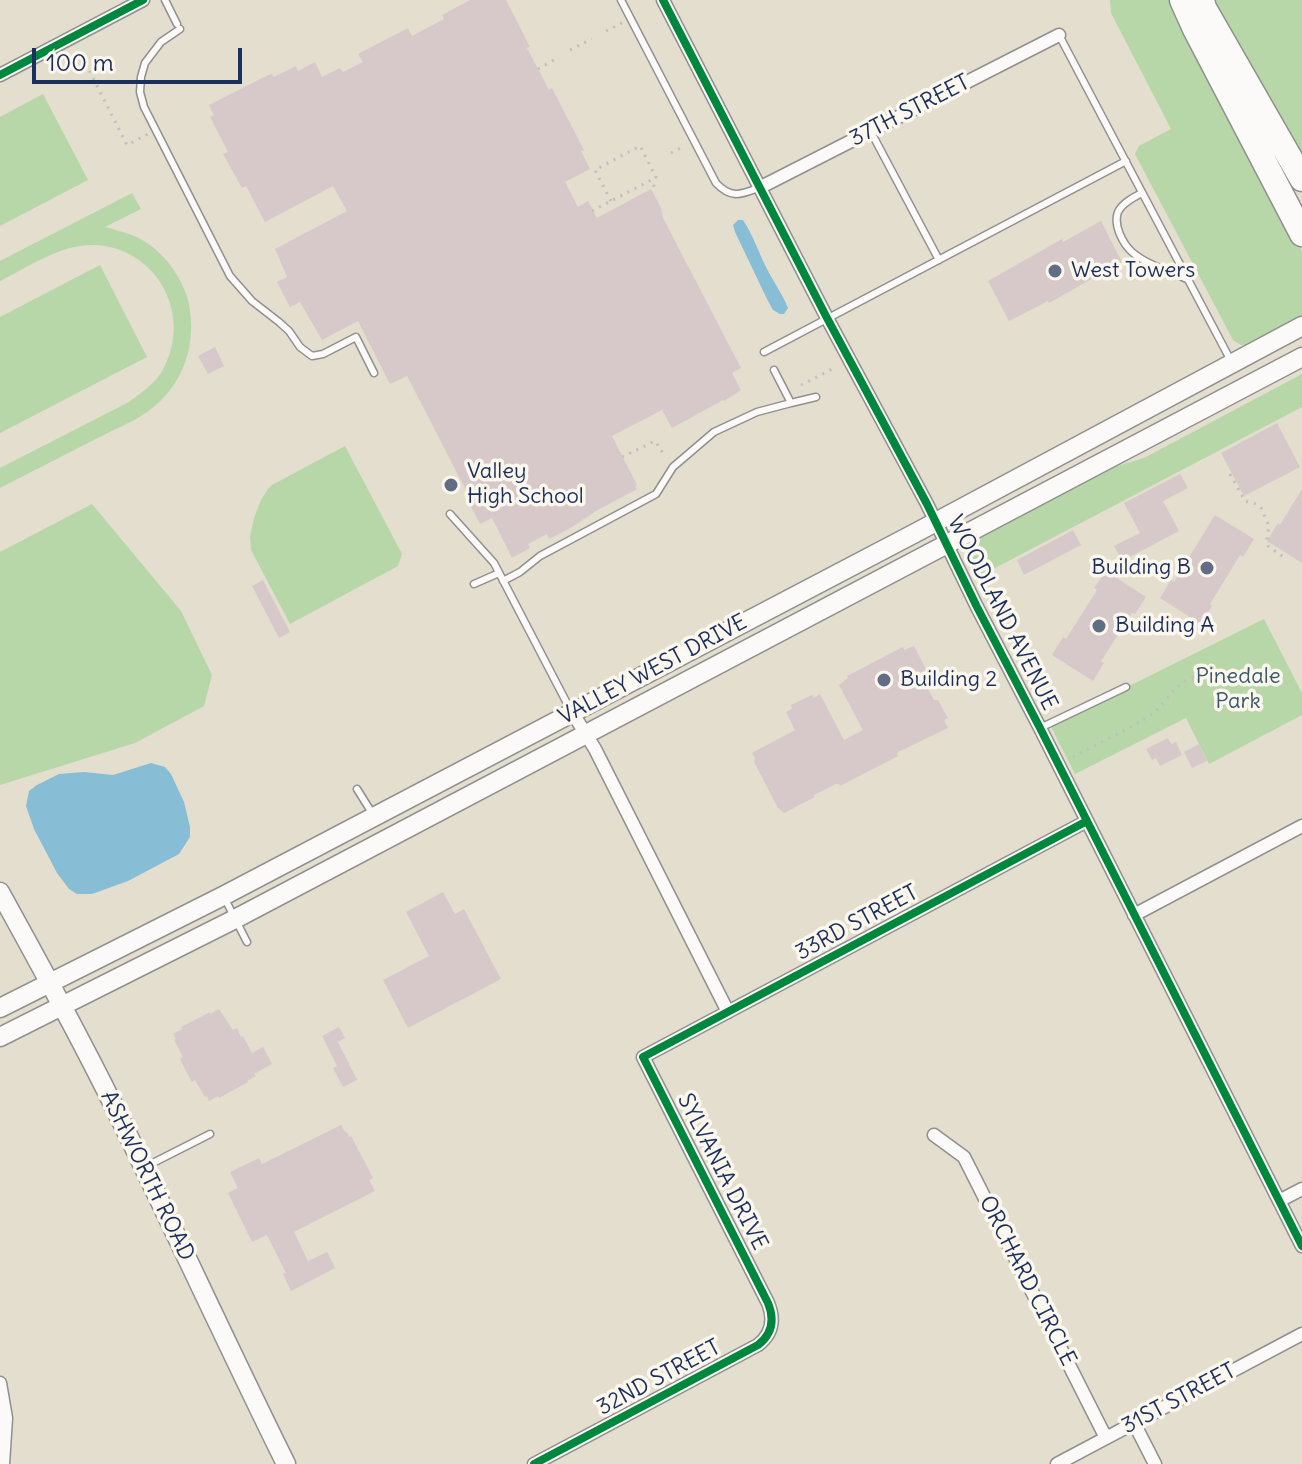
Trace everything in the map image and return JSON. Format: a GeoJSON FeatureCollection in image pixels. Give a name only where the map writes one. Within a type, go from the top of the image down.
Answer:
{"type":"FeatureCollection","features":[{"type":"Feature","properties":{"kind":"highway"},"geometry":{"type":"LineString","coordinates":[[1182,0],[1302,234]]}},
{"type":"Feature","properties":{"kind":"highway"},"geometry":{"type":"LineString","coordinates":[[1202,0],[1302,179]]}},
{"type":"Feature","properties":{"kind":"main road","name":"VALLEY WEST DRIVE"},"geometry":{"type":"LineString","coordinates":[[0,1008],[374,817],[1302,326]]}},
{"type":"Feature","properties":{"kind":"main road","name":"VALLEY WEST DRIVE"},"geometry":{"type":"LineString","coordinates":[[0,1037],[235,919],[1302,357]]}},
{"type":"Feature","properties":{"kind":"main road","name":"ASHWORTH ROAD"},"geometry":{"type":"LineString","coordinates":[[0,892],[62,1005],[286,1464]]}},
{"type":"Feature","properties":{"kind":"street"},"geometry":{"type":"LineString","coordinates":[[0,75],[143,0]]}},
{"type":"Feature","properties":{"kind":"street","name":"WOODLAND AVENUE"},"geometry":{"type":"LineString","coordinates":[[663,0],[947,545],[1302,1246]]}},
{"type":"Feature","properties":{"kind":"street","name":"37TH STREET"},"geometry":{"type":"LineString","coordinates":[[761,187],[1059,35]]}},
{"type":"Feature","properties":{"kind":"street"},"geometry":{"type":"LineString","coordinates":[[572,712],[587,734],[728,1012]]}},
{"type":"Feature","properties":{"kind":"street","name":"33RD STREET"},"geometry":{"type":"LineString","coordinates":[[643,1057],[1087,821]]}},
{"type":"Feature","properties":{"kind":"street"},"geometry":{"type":"LineString","coordinates":[[1134,915],[1302,826]]}},
{"type":"Feature","properties":{"kind":"street","name":"SYLVANIA DRIVE"},"geometry":{"type":"LineString","coordinates":[[643,1057],[768,1303]]}},
{"type":"Feature","properties":{"kind":"street","name":"ORCHARD CIRCLE"},"geometry":{"type":"LineString","coordinates":[[934,1135],[964,1157],[1106,1438]]}},
{"type":"Feature","properties":{"kind":"street"},"geometry":{"type":"LineString","coordinates":[[1279,1201],[1302,1189]]}},
{"type":"Feature","properties":{"kind":"street","name":"32ND STREET"},"geometry":{"type":"LineString","coordinates":[[534,1464],[758,1345],[769,1333],[772,1324],[768,1303]]}},
{"type":"Feature","properties":{"kind":"street","name":"31ST STREET"},"geometry":{"type":"LineString","coordinates":[[1057,1464],[1302,1334]]}},
{"type":"Feature","properties":{"kind":"street"},"geometry":{"type":"LineString","coordinates":[[0,1383],[6,1418],[3,1464]]}},
{"type":"Feature","properties":{"kind":"street"},"geometry":{"type":"LineString","coordinates":[[1134,1423],[1155,1464]]}},
{"type":"Feature","properties":{"kind":"lane"},"geometry":{"type":"LineString","coordinates":[[165,0],[178,27],[145,63],[140,92],[150,120],[230,276],[252,301],[289,331],[300,347],[312,356],[323,354],[356,337],[374,373]]}},
{"type":"Feature","properties":{"kind":"lane"},"geometry":{"type":"LineString","coordinates":[[621,0],[716,183],[723,191],[737,195],[761,187]]}},
{"type":"Feature","properties":{"kind":"lane"},"geometry":{"type":"LineString","coordinates":[[1059,35],[1233,364]]}},
{"type":"Feature","properties":{"kind":"lane"},"geometry":{"type":"LineString","coordinates":[[871,131],[939,260]]}},
{"type":"Feature","properties":{"kind":"lane"},"geometry":{"type":"LineString","coordinates":[[764,352],[1126,161]]}},
{"type":"Feature","properties":{"kind":"lane"},"geometry":{"type":"LineString","coordinates":[[1142,193],[1118,212],[1118,230],[1123,241],[1138,256],[1189,280]]}},
{"type":"Feature","properties":{"kind":"lane"},"geometry":{"type":"LineString","coordinates":[[774,370],[791,403]]}},
{"type":"Feature","properties":{"kind":"lane"},"geometry":{"type":"LineString","coordinates":[[503,581],[540,556],[656,494],[673,467],[714,432],[757,412],[816,397]]}},
{"type":"Feature","properties":{"kind":"lane"},"geometry":{"type":"LineString","coordinates":[[450,514],[494,563],[572,712]]}},
{"type":"Feature","properties":{"kind":"lane"},"geometry":{"type":"LineString","coordinates":[[474,584],[499,573]]}},
{"type":"Feature","properties":{"kind":"lane"},"geometry":{"type":"LineString","coordinates":[[1040,728],[1126,687]]}},
{"type":"Feature","properties":{"kind":"lane"},"geometry":{"type":"LineString","coordinates":[[357,789],[374,817]]}},
{"type":"Feature","properties":{"kind":"lane"},"geometry":{"type":"LineString","coordinates":[[223,896],[247,942]]}},
{"type":"Feature","properties":{"kind":"lane"},"geometry":{"type":"LineString","coordinates":[[143,1168],[210,1134]]}},
{"type":"Feature","properties":{"kind":"path"},"geometry":{"type":"LineString","coordinates":[[606,31],[624,22]]}},
{"type":"Feature","properties":{"kind":"path"},"geometry":{"type":"LineString","coordinates":[[570,50],[592,39]]}},
{"type":"Feature","properties":{"kind":"path"},"geometry":{"type":"LineString","coordinates":[[538,69],[554,59]]}},
{"type":"Feature","properties":{"kind":"path"},"geometry":{"type":"LineString","coordinates":[[69,60],[73,66],[84,60],[127,145],[145,135]]}},
{"type":"Feature","properties":{"kind":"path"},"geometry":{"type":"LineString","coordinates":[[592,211],[651,180],[656,177],[640,146],[595,170],[611,201]]}},
{"type":"Feature","properties":{"kind":"path"},"geometry":{"type":"LineString","coordinates":[[671,153],[685,146]]}},
{"type":"Feature","properties":{"kind":"path"},"geometry":{"type":"LineString","coordinates":[[649,164],[655,162]]}},
{"type":"Feature","properties":{"kind":"path"},"geometry":{"type":"LineString","coordinates":[[651,180],[655,188]]}},
{"type":"Feature","properties":{"kind":"path"},"geometry":{"type":"LineString","coordinates":[[801,385],[834,368]]}},
{"type":"Feature","properties":{"kind":"path"},"geometry":{"type":"LineString","coordinates":[[622,457],[655,441],[664,455]]}},
{"type":"Feature","properties":{"kind":"path"},"geometry":{"type":"LineString","coordinates":[[1230,474],[1242,498],[1261,508],[1269,526],[1268,546],[1286,556]]}},
{"type":"Feature","properties":{"kind":"path"},"geometry":{"type":"LineString","coordinates":[[1073,757],[1142,721],[1184,682],[1209,669],[1216,684],[1248,668]]}},
{"type":"Feature","properties":{"kind":"green space"},"geometry":{"type":"Polygon","coordinates":[[[1110,0],[1171,0],[1302,251],[1302,315],[1248,345],[1233,340],[1135,154],[1139,146],[1171,129],[1111,13],[1110,0]]]}},
{"type":"Feature","properties":{"kind":"green space"},"geometry":{"type":"Polygon","coordinates":[[[1215,0],[1302,0],[1302,160],[1216,3],[1215,0]]]}},
{"type":"Feature","properties":{"kind":"green space"},"geometry":{"type":"Polygon","coordinates":[[[43,94],[88,180],[0,226],[0,117],[43,94]]]}},
{"type":"Feature","properties":{"kind":"green space"},"geometry":{"type":"Polygon","coordinates":[[[132,193],[141,209],[105,227],[134,236],[152,247],[168,262],[180,280],[188,300],[191,332],[179,376],[160,401],[140,416],[0,488],[0,468],[129,402],[161,373],[174,331],[172,310],[154,273],[138,260],[119,250],[84,245],[47,257],[0,281],[0,261],[132,193]]]}},
{"type":"Feature","properties":{"kind":"green space"},"geometry":{"type":"Polygon","coordinates":[[[100,265],[147,357],[0,433],[0,317],[100,265]]]}},
{"type":"Feature","properties":{"kind":"green space"},"geometry":{"type":"Polygon","coordinates":[[[1302,374],[1302,407],[976,578],[969,558],[975,539],[1107,469],[1144,458],[1302,374]]]}},
{"type":"Feature","properties":{"kind":"green space"},"geometry":{"type":"Polygon","coordinates":[[[345,446],[402,554],[398,566],[290,624],[251,550],[254,518],[261,500],[272,485],[345,446]]]}},
{"type":"Feature","properties":{"kind":"green space"},"geometry":{"type":"Polygon","coordinates":[[[92,504],[181,611],[212,675],[204,706],[135,743],[0,785],[0,552],[92,504]]]}},
{"type":"Feature","properties":{"kind":"green space","name":"Pinedale Park"},"geometry":{"type":"Polygon","coordinates":[[[1264,619],[1302,693],[1302,715],[1209,764],[1186,718],[1075,774],[1049,723],[1264,619]]]}},
{"type":"Feature","properties":{"kind":"water"},"geometry":{"type":"Polygon","coordinates":[[[743,220],[747,226],[786,303],[788,308],[784,314],[773,310],[767,299],[735,232],[733,225],[743,220]]]}},
{"type":"Feature","properties":{"kind":"water"},"geometry":{"type":"Polygon","coordinates":[[[151,763],[165,767],[171,774],[184,802],[190,837],[179,854],[128,881],[92,894],[77,894],[57,873],[34,829],[26,806],[29,791],[59,774],[84,772],[113,775],[151,763]]]}},
{"type":"Feature","properties":{"kind":"building","name":"Valley High School"},"geometry":{"type":"Polygon","coordinates":[[[470,0],[506,0],[530,47],[527,48],[549,90],[552,88],[584,150],[581,151],[590,169],[565,182],[578,207],[588,201],[597,218],[651,189],[741,368],[732,373],[741,390],[724,401],[672,428],[662,410],[612,436],[637,489],[549,539],[547,534],[528,544],[530,548],[512,558],[492,518],[480,524],[465,495],[468,494],[407,376],[390,384],[358,321],[322,340],[300,302],[290,307],[277,282],[287,277],[275,249],[347,211],[333,186],[265,222],[246,186],[242,188],[223,154],[228,152],[210,117],[214,115],[209,105],[262,78],[271,74],[274,77],[296,66],[298,71],[315,62],[322,77],[340,68],[343,72],[363,62],[358,54],[408,28],[412,36],[444,19],[442,15],[470,0]]]}},
{"type":"Feature","properties":{"kind":"building","name":"West Towers"},"geometry":{"type":"Polygon","coordinates":[[[1101,221],[1122,262],[1049,303],[1009,321],[988,281],[1101,221]]]}},
{"type":"Feature","properties":{"kind":"building"},"geometry":{"type":"Polygon","coordinates":[[[215,347],[224,366],[208,374],[198,356],[215,347]]]}},
{"type":"Feature","properties":{"kind":"building"},"geometry":{"type":"Polygon","coordinates":[[[1277,423],[1300,467],[1244,496],[1221,453],[1277,423]]]}},
{"type":"Feature","properties":{"kind":"building"},"geometry":{"type":"Polygon","coordinates":[[[1180,474],[1188,488],[1163,501],[1179,531],[1122,561],[1114,546],[1140,533],[1124,503],[1180,474]]]}},
{"type":"Feature","properties":{"kind":"building"},"geometry":{"type":"Polygon","coordinates":[[[1302,489],[1302,563],[1267,541],[1302,489]]]}},
{"type":"Feature","properties":{"kind":"building","name":"Building B"},"geometry":{"type":"Polygon","coordinates":[[[1215,515],[1254,539],[1243,557],[1240,555],[1201,624],[1160,598],[1171,580],[1174,582],[1215,515]]]}},
{"type":"Feature","properties":{"kind":"building"},"geometry":{"type":"Polygon","coordinates":[[[1073,530],[1081,545],[1024,575],[1017,560],[1073,530]]]}},
{"type":"Feature","properties":{"kind":"building","name":"Building A"},"geometry":{"type":"Polygon","coordinates":[[[1106,571],[1146,597],[1101,661],[1104,663],[1093,681],[1052,655],[1063,637],[1066,639],[1106,571]]]}},
{"type":"Feature","properties":{"kind":"building"},"geometry":{"type":"Polygon","coordinates":[[[263,580],[290,632],[279,638],[252,586],[263,580]]]}},
{"type":"Feature","properties":{"kind":"building"},"geometry":{"type":"Polygon","coordinates":[[[914,646],[929,675],[923,680],[948,718],[945,722],[948,728],[784,813],[778,808],[752,753],[795,730],[786,712],[792,709],[791,705],[812,695],[814,698],[820,694],[844,740],[863,730],[839,685],[847,676],[903,647],[904,650],[914,646]]]}},
{"type":"Feature","properties":{"kind":"building"},"geometry":{"type":"Polygon","coordinates":[[[1168,738],[1171,744],[1176,742],[1182,755],[1160,766],[1146,749],[1168,738]]]}},
{"type":"Feature","properties":{"kind":"building"},"geometry":{"type":"Polygon","coordinates":[[[1199,744],[1207,761],[1192,768],[1184,752],[1199,744]]]}},
{"type":"Feature","properties":{"kind":"building"},"geometry":{"type":"Polygon","coordinates":[[[443,892],[455,914],[464,909],[501,979],[408,1028],[383,980],[429,956],[406,912],[443,892]]]}},
{"type":"Feature","properties":{"kind":"building"},"geometry":{"type":"Polygon","coordinates":[[[219,1009],[233,1030],[237,1028],[243,1036],[252,1053],[263,1047],[272,1064],[254,1074],[256,1076],[248,1082],[209,1101],[187,1073],[173,1034],[219,1009]]]}},
{"type":"Feature","properties":{"kind":"building"},"geometry":{"type":"Polygon","coordinates":[[[339,1027],[345,1038],[338,1042],[357,1080],[343,1087],[333,1068],[337,1066],[322,1036],[339,1027]]]}},
{"type":"Feature","properties":{"kind":"building"},"geometry":{"type":"Polygon","coordinates":[[[341,1125],[351,1136],[373,1178],[369,1180],[375,1191],[294,1232],[308,1261],[327,1252],[335,1268],[291,1291],[283,1274],[286,1273],[267,1235],[252,1242],[228,1193],[238,1188],[230,1172],[259,1158],[262,1164],[341,1125]]]}},
{"type":"Feature","properties":{"kind":"cycle path"},"geometry":{"type":"LineString","coordinates":[[0,75],[143,0]]}},
{"type":"Feature","properties":{"kind":"cycle path"},"geometry":{"type":"LineString","coordinates":[[663,0],[927,504],[1302,1246]]}},
{"type":"Feature","properties":{"kind":"cycle path"},"geometry":{"type":"LineString","coordinates":[[534,1464],[758,1345],[771,1326],[768,1303],[643,1057],[1087,821]]}},
{"type":"Feature","properties":{"kind":"place","name":"West Towers"},"geometry":{"type":"Point","coordinates":[1055,271]}},
{"type":"Feature","properties":{"kind":"place","name":"Valley High School"},"geometry":{"type":"Point","coordinates":[451,485]}},
{"type":"Feature","properties":{"kind":"place","name":"Building B"},"geometry":{"type":"Point","coordinates":[1207,568]}},
{"type":"Feature","properties":{"kind":"place","name":"Building A"},"geometry":{"type":"Point","coordinates":[1099,626]}},
{"type":"Feature","properties":{"kind":"place","name":"Building 2"},"geometry":{"type":"Point","coordinates":[884,680]}}]}
